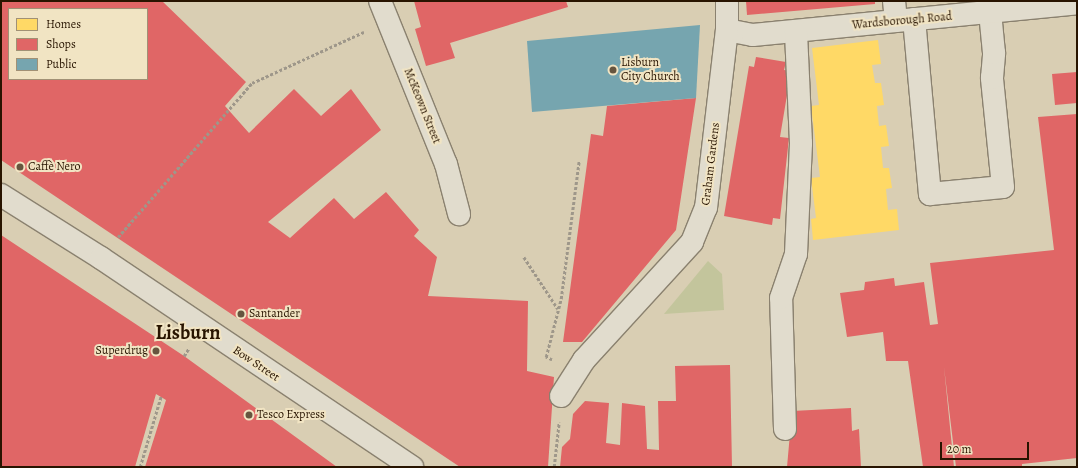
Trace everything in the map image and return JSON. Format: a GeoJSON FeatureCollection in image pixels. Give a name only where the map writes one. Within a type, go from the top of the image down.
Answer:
{"type":"FeatureCollection","features":[{"type":"Feature","properties":{"kind":"street","name":"McKeown Street"},"geometry":{"type":"LineString","coordinates":[[380,1],[446,164],[459,214]]}},
{"type":"Feature","properties":{"kind":"street","name":"Graham Gardens"},"geometry":{"type":"LineString","coordinates":[[561,396],[584,360],[692,242],[706,208],[727,30],[727,1]]}},
{"type":"Feature","properties":{"kind":"street","name":"Wardsborough Road"},"geometry":{"type":"LineString","coordinates":[[727,30],[753,35],[796,31],[901,14],[990,12],[1077,3]]}},
{"type":"Feature","properties":{"kind":"street"},"geometry":{"type":"LineString","coordinates":[[901,14],[930,194],[1003,187],[992,78],[994,54],[990,12]]}},
{"type":"Feature","properties":{"kind":"street"},"geometry":{"type":"LineString","coordinates":[[785,429],[781,298],[796,254],[802,143],[796,31]]}},
{"type":"Feature","properties":{"kind":"street","name":"Bow Street"},"geometry":{"type":"LineString","coordinates":[[1,195],[101,258],[412,467]]}},
{"type":"Feature","properties":{"kind":"path"},"geometry":{"type":"LineString","coordinates":[[101,258],[147,202],[252,83],[388,21]]}},
{"type":"Feature","properties":{"kind":"path"},"geometry":{"type":"LineString","coordinates":[[579,161],[559,310],[546,357],[579,370]]}},
{"type":"Feature","properties":{"kind":"path"},"geometry":{"type":"LineString","coordinates":[[524,257],[559,310]]}},
{"type":"Feature","properties":{"kind":"path"},"geometry":{"type":"LineString","coordinates":[[140,467],[161,396]]}},
{"type":"Feature","properties":{"kind":"path"},"geometry":{"type":"LineString","coordinates":[[554,467],[561,396]]}},
{"type":"Feature","properties":{"kind":"green space"},"geometry":{"type":"Polygon","coordinates":[[[708,261],[722,274],[724,310],[664,314],[708,261]]]}},
{"type":"Feature","properties":{"kind":"building: Homes"},"geometry":{"type":"Polygon","coordinates":[[[878,40],[881,64],[872,65],[875,83],[881,83],[884,105],[877,106],[879,126],[886,125],[889,146],[881,147],[883,168],[889,168],[892,188],[886,189],[888,210],[897,209],[899,230],[813,240],[811,219],[816,218],[811,178],[820,177],[811,106],[819,105],[812,48],[878,40]]]}},
{"type":"Feature","properties":{"kind":"building: Shops"},"geometry":{"type":"Polygon","coordinates":[[[1,1],[162,1],[246,82],[225,106],[249,133],[294,89],[321,116],[351,89],[381,130],[268,222],[290,238],[334,198],[354,219],[386,192],[419,230],[414,236],[437,257],[428,296],[528,301],[527,371],[554,377],[548,467],[460,467],[1,160],[1,1]]]}},
{"type":"Feature","properties":{"kind":"building: Shops"},"geometry":{"type":"Polygon","coordinates":[[[414,1],[566,1],[568,7],[450,43],[455,58],[426,66],[415,29],[421,27],[414,1]]]}},
{"type":"Feature","properties":{"kind":"building: Shops"},"geometry":{"type":"Polygon","coordinates":[[[746,1],[875,1],[875,4],[747,15],[746,1]]]}},
{"type":"Feature","properties":{"kind":"building: Shops"},"geometry":{"type":"Polygon","coordinates":[[[756,57],[786,62],[784,70],[791,71],[780,137],[789,138],[780,219],[773,218],[772,225],[724,216],[749,66],[754,67],[756,57]]]}},
{"type":"Feature","properties":{"kind":"building: Shops"},"geometry":{"type":"Polygon","coordinates":[[[1077,72],[1077,103],[1055,105],[1052,74],[1077,72]]]}},
{"type":"Feature","properties":{"kind":"building: Shops"},"geometry":{"type":"Polygon","coordinates":[[[696,98],[676,230],[582,342],[563,342],[591,134],[603,136],[607,106],[696,98]]]}},
{"type":"Feature","properties":{"kind":"building: Shops"},"geometry":{"type":"Polygon","coordinates":[[[1077,114],[1077,458],[1022,464],[1022,467],[956,467],[944,367],[954,467],[923,467],[908,361],[886,361],[883,332],[847,337],[840,293],[864,290],[865,282],[894,278],[895,286],[924,282],[930,325],[938,324],[930,263],[1054,250],[1038,117],[1077,114]]]}},
{"type":"Feature","properties":{"kind":"building: Shops"},"geometry":{"type":"Polygon","coordinates":[[[1,235],[184,356],[337,467],[145,467],[166,400],[156,394],[135,467],[1,467],[1,235]]]}},
{"type":"Feature","properties":{"kind":"building: Shops"},"geometry":{"type":"Polygon","coordinates":[[[730,365],[732,467],[560,467],[562,447],[570,439],[573,414],[585,401],[609,403],[606,443],[620,445],[622,403],[645,406],[647,449],[659,450],[658,401],[676,401],[675,366],[730,365]]]}},
{"type":"Feature","properties":{"kind":"building: Shops"},"geometry":{"type":"Polygon","coordinates":[[[851,408],[852,431],[859,429],[861,467],[787,467],[792,411],[851,408]]]}},
{"type":"Feature","properties":{"kind":"building: Public","name":"Lisburn City Church"},"geometry":{"type":"Polygon","coordinates":[[[700,25],[696,98],[532,112],[527,41],[700,25]]]}},
{"type":"Feature","properties":{"kind":"place","name":"Lisburn City Church"},"geometry":{"type":"Point","coordinates":[613,70]}},
{"type":"Feature","properties":{"kind":"place","name":"Caffè Nero"},"geometry":{"type":"Point","coordinates":[20,167]}},
{"type":"Feature","properties":{"kind":"place","name":"Santander"},"geometry":{"type":"Point","coordinates":[241,314]}},
{"type":"Feature","properties":{"kind":"place","name":"Superdrug"},"geometry":{"type":"Point","coordinates":[156,351]}},
{"type":"Feature","properties":{"kind":"place","name":"Tesco Express"},"geometry":{"type":"Point","coordinates":[249,415]}},
{"type":"Feature","properties":{"kind":"district","name":"Lisburn"},"geometry":{"type":"Point","coordinates":[188,332]}}]}
